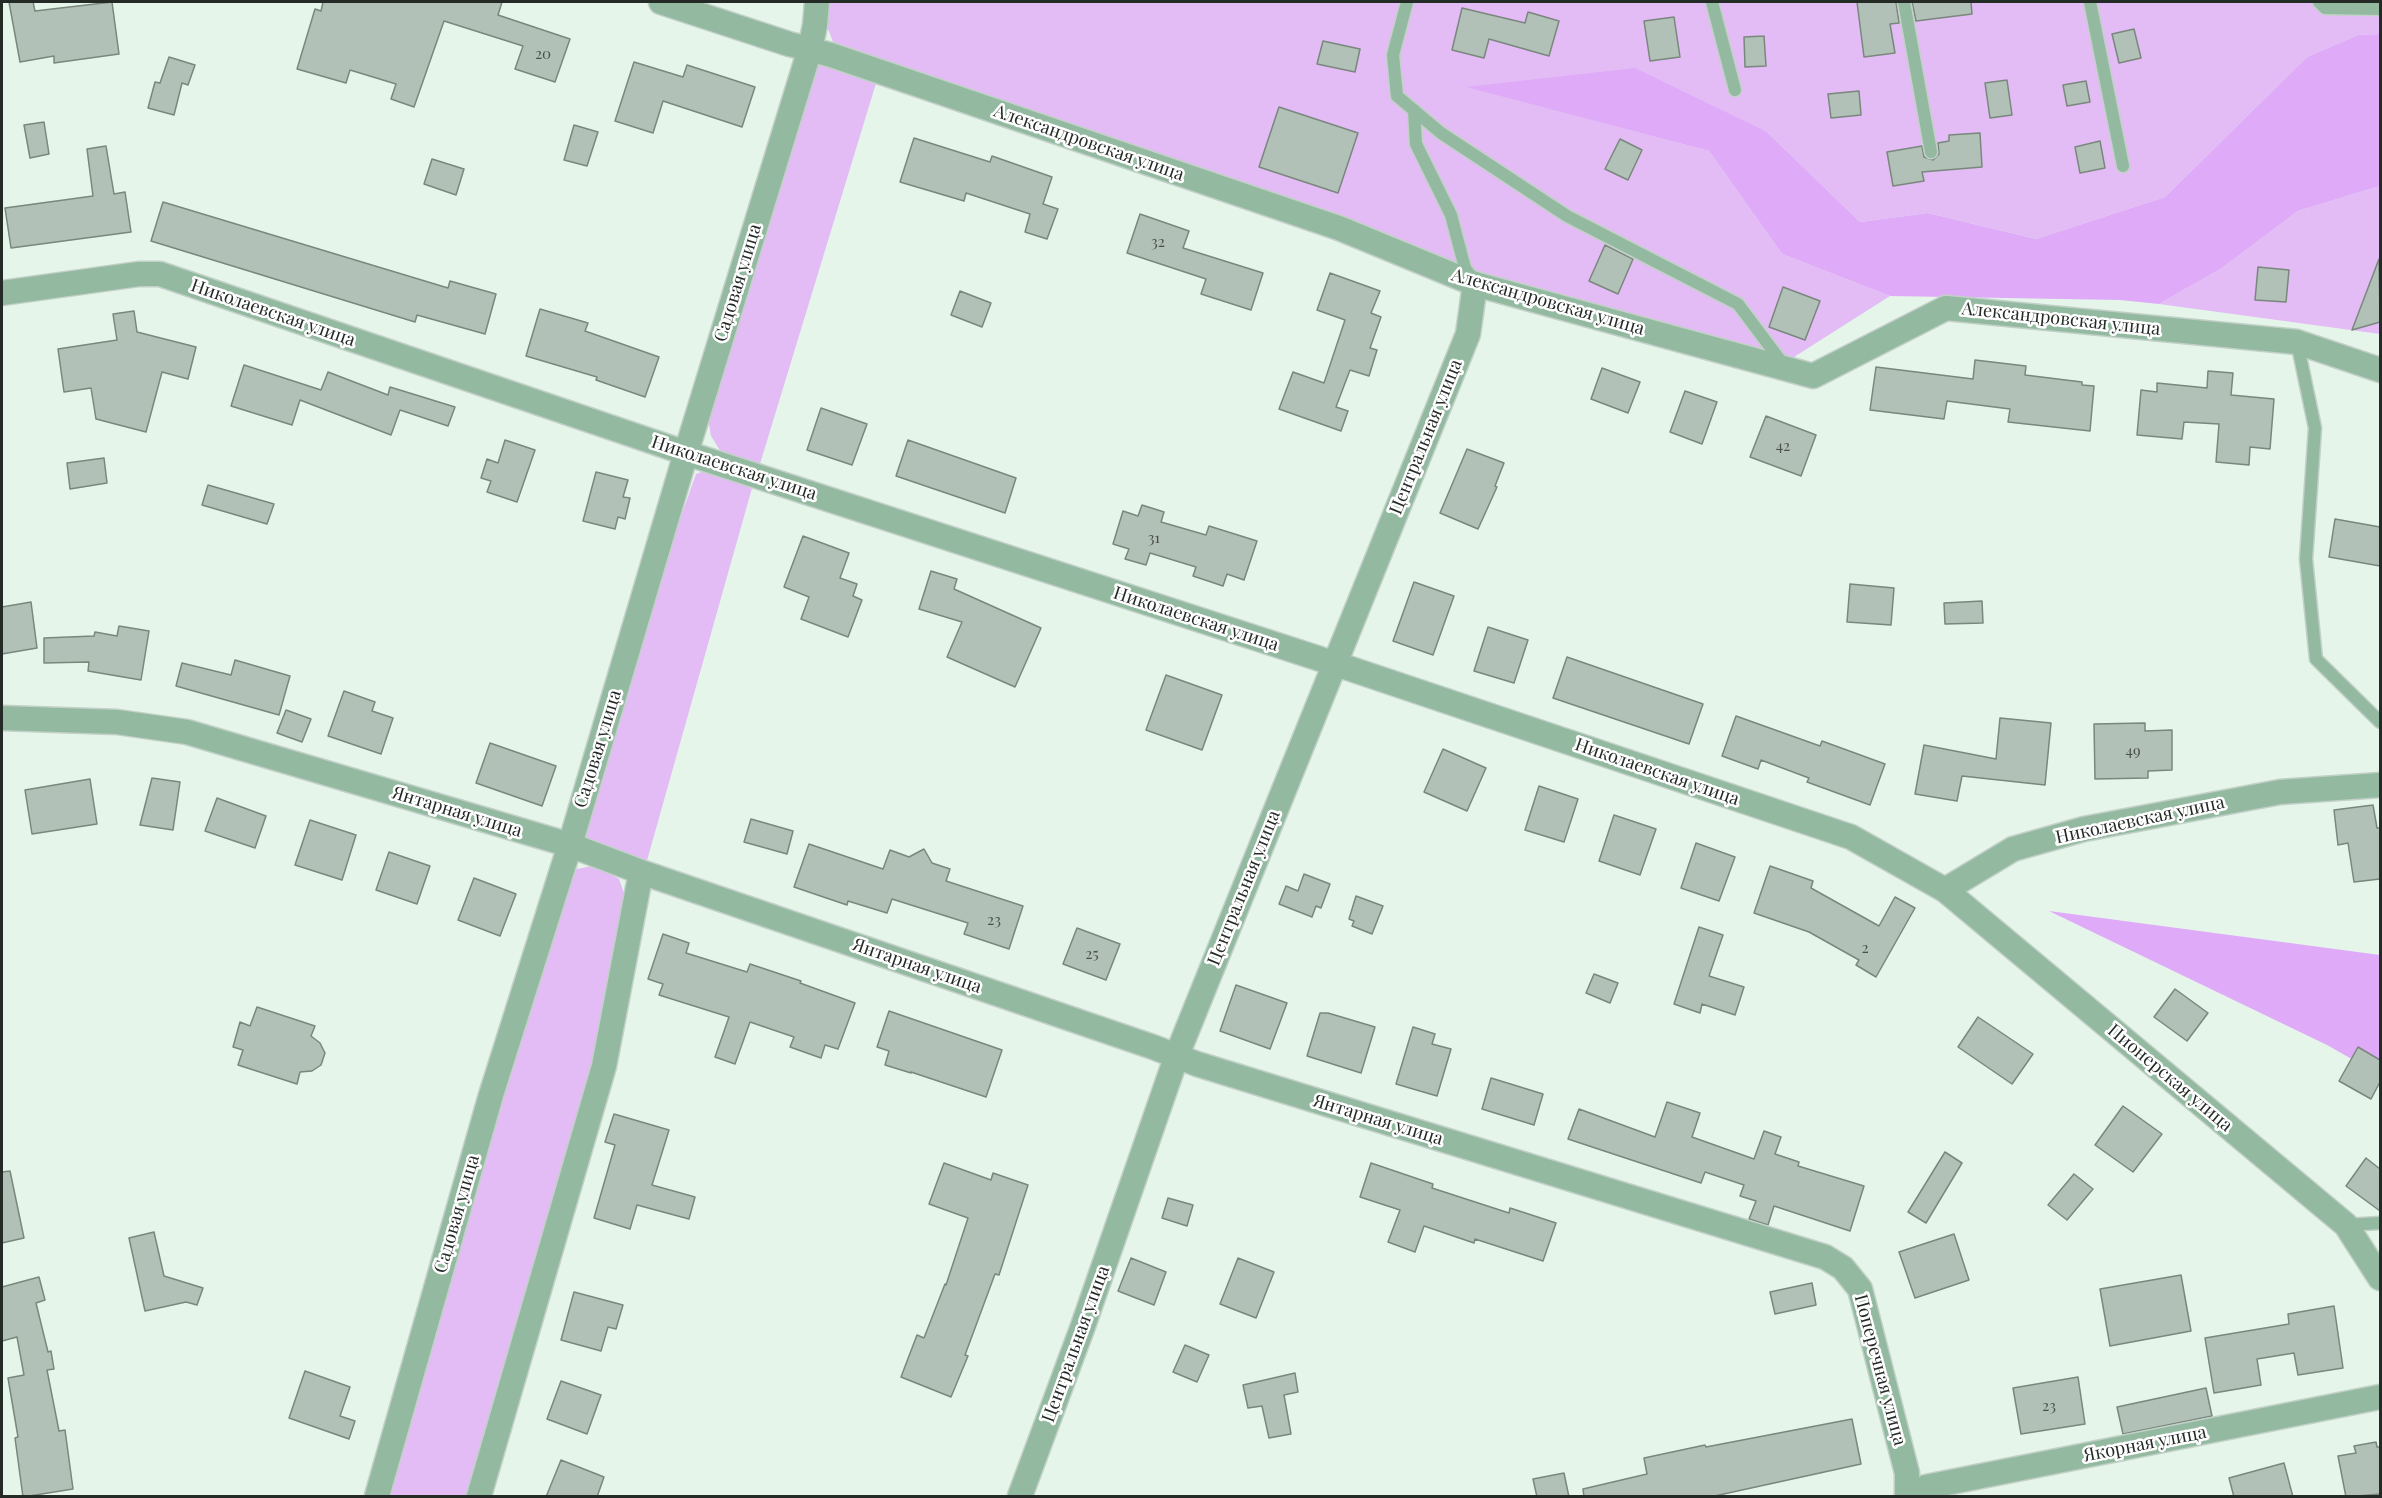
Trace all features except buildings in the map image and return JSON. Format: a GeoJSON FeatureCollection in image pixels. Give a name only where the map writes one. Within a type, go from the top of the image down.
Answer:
{"type":"FeatureCollection","features":[{"type":"Feature","properties":{"kind":"street","name":"Александровская улица"},"geometry":{"type":"LineString","coordinates":[[661,2],[810,49],[1339,228],[1475,284],[1813,376],[1946,308],[2297,342],[2380,370]]}},
{"type":"Feature","properties":{"kind":"street","name":"Садовая улица"},"geometry":{"type":"LineString","coordinates":[[377,1497],[491,1095],[570,845],[686,453],[810,49],[817,2]]}},
{"type":"Feature","properties":{"kind":"street","name":"Николаевская улица"},"geometry":{"type":"LineString","coordinates":[[2,293],[139,273],[160,274],[686,453],[1334,664],[1851,837],[1945,890],[2013,849],[2084,829],[2280,792],[2380,785]]}},
{"type":"Feature","properties":{"kind":"street","name":"Центральная улица"},"geometry":{"type":"LineString","coordinates":[[1020,1497],[1083,1326],[1177,1055],[1468,334],[1475,284]]}},
{"type":"Feature","properties":{"kind":"street","name":"Янтарная улица"},"geometry":{"type":"LineString","coordinates":[[2,718],[117,722],[188,732],[570,845],[641,872],[1177,1055],[1197,1064],[1826,1257]]}},
{"type":"Feature","properties":{"kind":"street"},"geometry":{"type":"LineString","coordinates":[[479,1497],[604,1066],[641,872]]}},
{"type":"Feature","properties":{"kind":"street","name":"Пионерская улица"},"geometry":{"type":"LineString","coordinates":[[1945,890],[2346,1224],[2380,1278]]}},
{"type":"Feature","properties":{"kind":"street","name":"Поперечная улица"},"geometry":{"type":"LineString","coordinates":[[1826,1257],[1843,1268],[1860,1289],[1907,1473],[1909,1497]]}},
{"type":"Feature","properties":{"kind":"street","name":"Якорная улица"},"geometry":{"type":"LineString","coordinates":[[1909,1497],[1926,1487],[2380,1397]]}},
{"type":"Feature","properties":{"kind":"lane"},"geometry":{"type":"LineString","coordinates":[[1407,2],[1393,56],[1397,96],[1441,133],[1567,216],[1738,304],[1783,364],[1829,368]]}},
{"type":"Feature","properties":{"kind":"lane"},"geometry":{"type":"LineString","coordinates":[[1712,2],[1735,90]]}},
{"type":"Feature","properties":{"kind":"lane"},"geometry":{"type":"LineString","coordinates":[[1904,2],[1931,152]]}},
{"type":"Feature","properties":{"kind":"lane"},"geometry":{"type":"LineString","coordinates":[[2090,2],[2122,166]]}},
{"type":"Feature","properties":{"kind":"lane"},"geometry":{"type":"LineString","coordinates":[[2319,2],[2325,8],[2380,9]]}},
{"type":"Feature","properties":{"kind":"lane"},"geometry":{"type":"LineString","coordinates":[[1414,110],[1416,144],[1451,215],[1466,268],[1475,284]]}},
{"type":"Feature","properties":{"kind":"lane"},"geometry":{"type":"LineString","coordinates":[[2297,342],[2315,428],[2307,559],[2316,658],[2380,722]]}},
{"type":"Feature","properties":{"kind":"lane"},"geometry":{"type":"LineString","coordinates":[[2346,1224],[2380,1223]]}},
{"type":"Feature","properties":{"kind":"shaded area"},"geometry":{"type":"Polygon","coordinates":[[[830,2],[2380,2],[2380,34],[2358,35],[2307,57],[2165,197],[2036,239],[1928,213],[1860,222],[1767,132],[1468,87],[1709,151],[1782,254],[1890,296],[1783,364],[1465,268],[835,47],[826,24],[830,2]]]}},
{"type":"Feature","properties":{"kind":"shaded area"},"geometry":{"type":"Polygon","coordinates":[[[2380,34],[2380,186],[2298,211],[2222,268],[2159,304],[2120,300],[1890,296],[1782,254],[1709,151],[1466,87],[1635,68],[1767,132],[1860,222],[1928,213],[2036,239],[2165,197],[2307,57],[2358,35],[2380,34]]]}},
{"type":"Feature","properties":{"kind":"shaded area"},"geometry":{"type":"Polygon","coordinates":[[[823,64],[877,80],[759,467],[721,452],[711,436],[708,419],[814,66],[823,64]]]}},
{"type":"Feature","properties":{"kind":"shaded area"},"geometry":{"type":"Polygon","coordinates":[[[2380,186],[2380,334],[2159,304],[2222,268],[2298,211],[2380,186]]]}},
{"type":"Feature","properties":{"kind":"shaded area"},"geometry":{"type":"Polygon","coordinates":[[[712,468],[754,481],[646,864],[591,847],[581,828],[645,618],[696,474],[712,468]]]}},
{"type":"Feature","properties":{"kind":"shaded area"},"geometry":{"type":"Polygon","coordinates":[[[592,866],[619,879],[626,899],[594,1064],[470,1496],[386,1496],[497,1098],[572,870],[592,866]]]}},
{"type":"Feature","properties":{"kind":"shaded area"},"geometry":{"type":"Polygon","coordinates":[[[2049,911],[2380,955],[2380,1075],[2327,1045],[2049,911]]]}}]}
